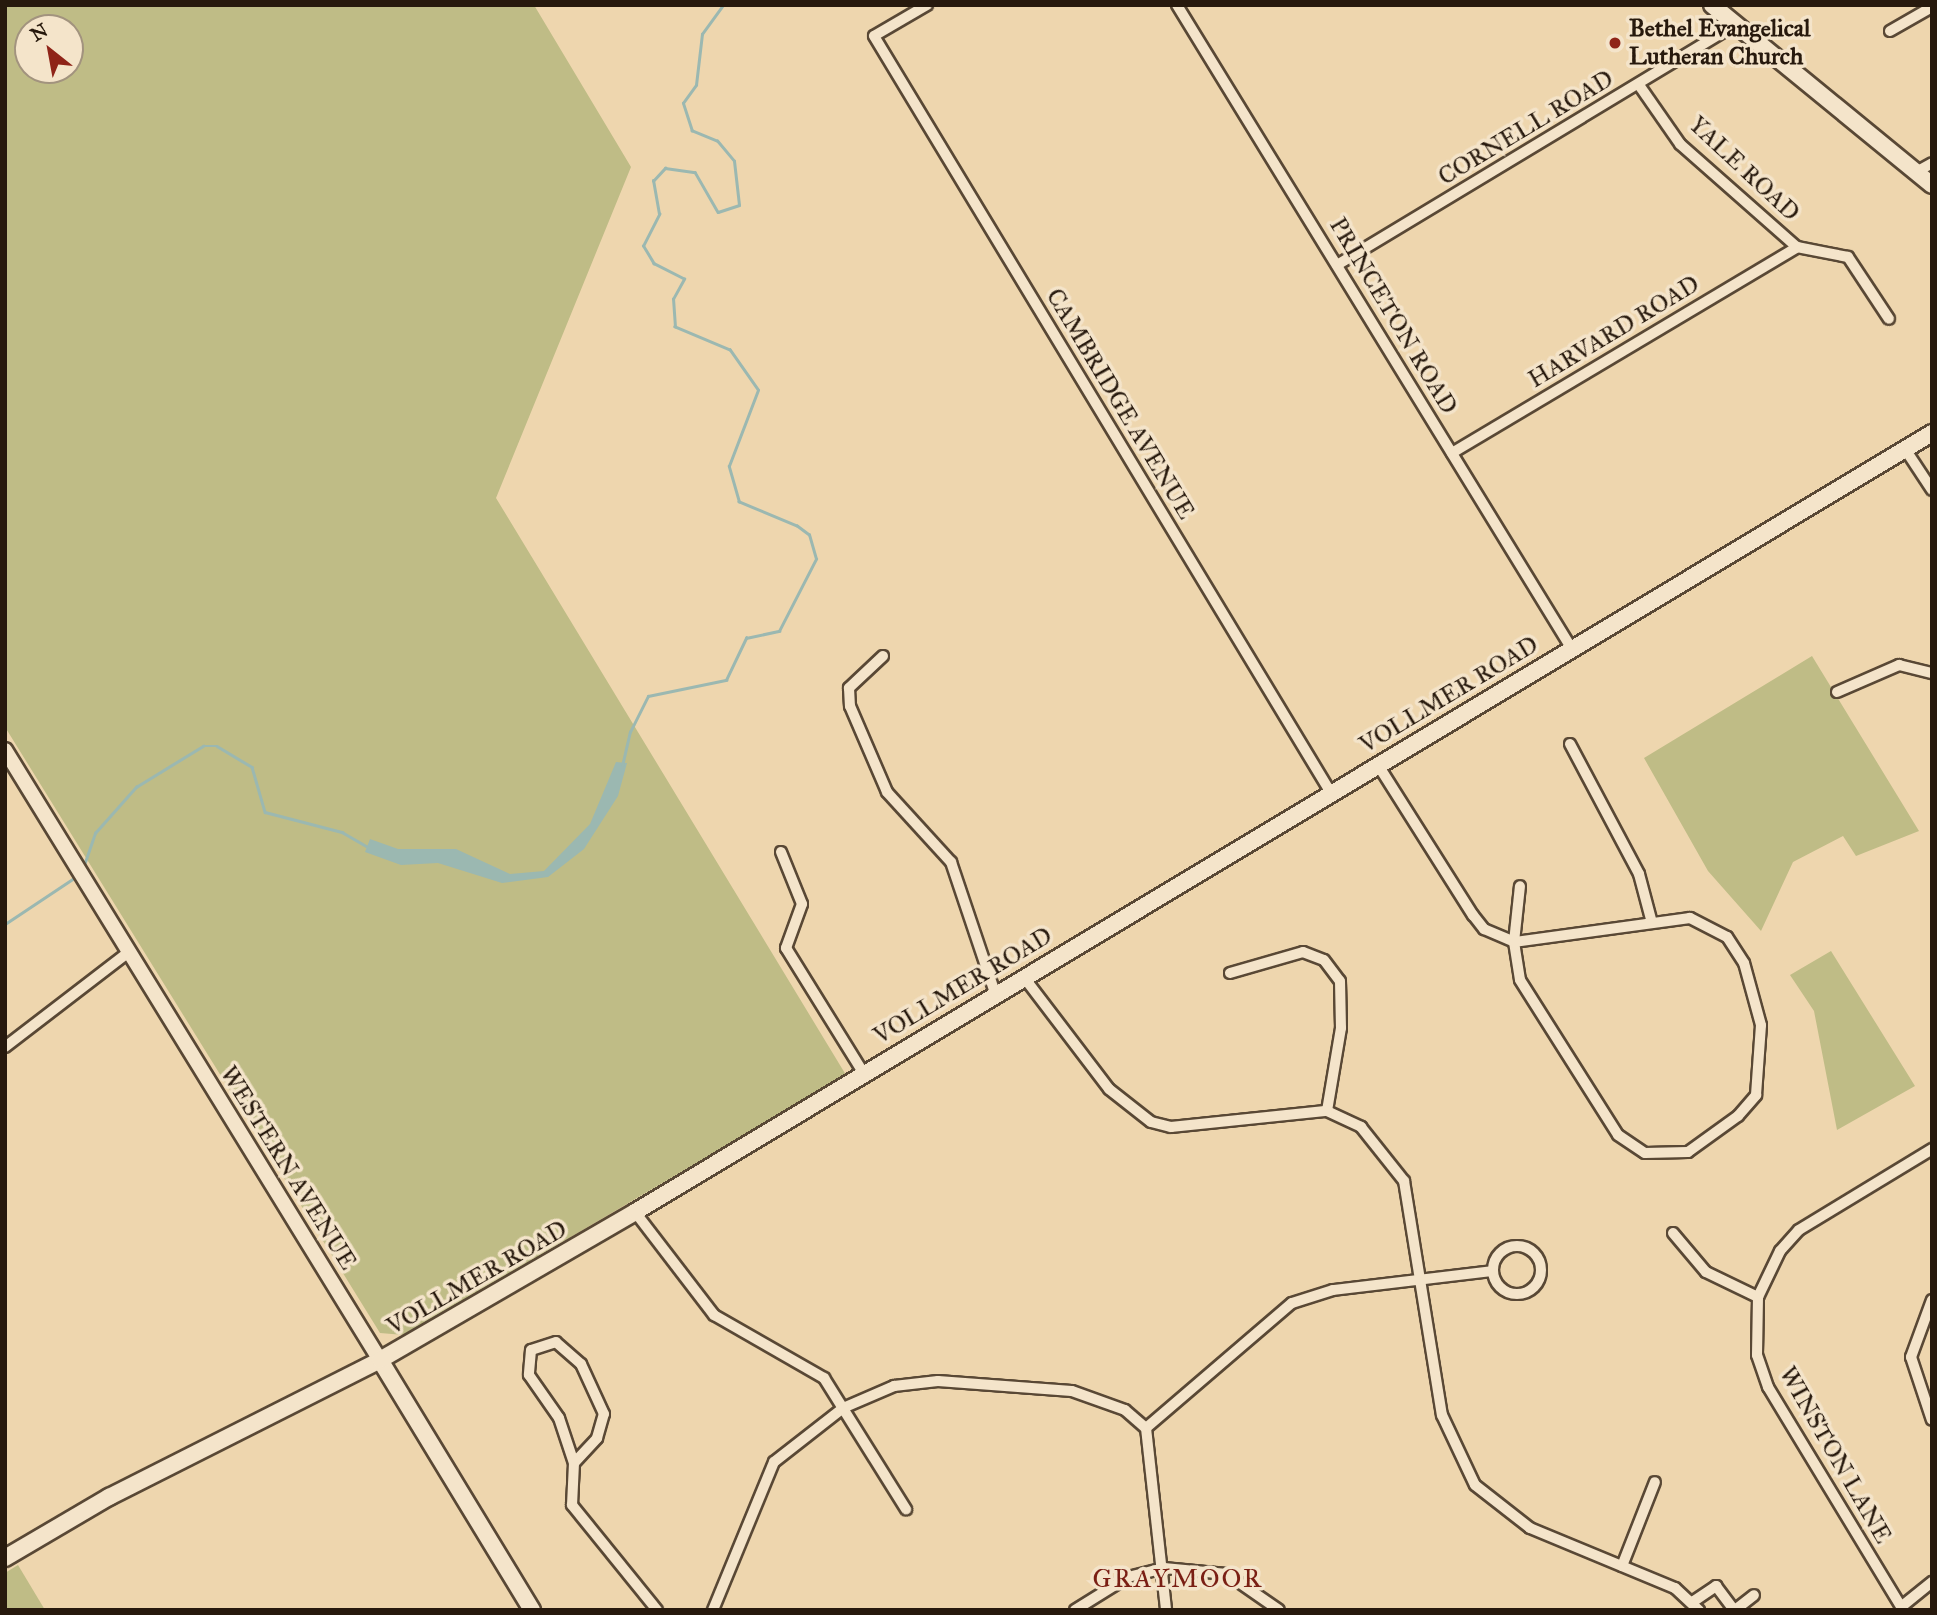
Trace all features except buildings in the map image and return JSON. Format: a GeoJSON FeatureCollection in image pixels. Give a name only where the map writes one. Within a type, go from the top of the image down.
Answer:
{"type":"FeatureCollection","features":[{"type":"Feature","properties":{"kind":"main road"},"geometry":{"type":"LineString","coordinates":[[1712,5],[1932,185]]}},
{"type":"Feature","properties":{"kind":"main road","name":"VOLLMER ROAD"},"geometry":{"type":"LineString","coordinates":[[5,1558],[109,1497],[380,1360],[635,1213],[863,1072],[1932,433]]}},
{"type":"Feature","properties":{"kind":"main road","name":"WESTERN AVENUE"},"geometry":{"type":"LineString","coordinates":[[380,1360],[532,1610]]}},
{"type":"Feature","properties":{"kind":"street","name":"CAMBRIDGE AVENUE"},"geometry":{"type":"LineString","coordinates":[[927,5],[874,36],[1331,793]]}},
{"type":"Feature","properties":{"kind":"street","name":"PRINCETON ROAD"},"geometry":{"type":"LineString","coordinates":[[1177,5],[1572,649]]}},
{"type":"Feature","properties":{"kind":"street"},"geometry":{"type":"LineString","coordinates":[[1890,32],[1932,7]]}},
{"type":"Feature","properties":{"kind":"street","name":"CORNELL ROAD"},"geometry":{"type":"LineString","coordinates":[[1337,265],[1735,25]]}},
{"type":"Feature","properties":{"kind":"street","name":"YALE ROAD"},"geometry":{"type":"LineString","coordinates":[[1639,85],[1680,144],[1797,247],[1848,257],[1889,319]]}},
{"type":"Feature","properties":{"kind":"street"},"geometry":{"type":"LineString","coordinates":[[1916,172],[1932,163]]}},
{"type":"Feature","properties":{"kind":"street","name":"HARVARD ROAD"},"geometry":{"type":"LineString","coordinates":[[1452,453],[1797,247]]}},
{"type":"Feature","properties":{"kind":"street"},"geometry":{"type":"LineString","coordinates":[[1905,449],[1932,490]]}},
{"type":"Feature","properties":{"kind":"street"},"geometry":{"type":"LineString","coordinates":[[883,656],[849,688],[850,706],[887,792],[951,862],[995,993]]}},
{"type":"Feature","properties":{"kind":"street"},"geometry":{"type":"LineString","coordinates":[[1837,692],[1899,665],[1932,673]]}},
{"type":"Feature","properties":{"kind":"street"},"geometry":{"type":"LineString","coordinates":[[1570,744],[1639,874],[1651,919]]}},
{"type":"Feature","properties":{"kind":"street","name":"WESTERN AVENUE"},"geometry":{"type":"LineString","coordinates":[[5,750],[380,1360]]}},
{"type":"Feature","properties":{"kind":"street"},"geometry":{"type":"LineString","coordinates":[[1378,765],[1484,929],[1514,942],[1594,934],[1651,919],[1690,918],[1727,937],[1744,962],[1761,1025],[1756,1095],[1688,1152],[1645,1153],[1618,1135],[1520,980],[1514,942],[1520,886]]}},
{"type":"Feature","properties":{"kind":"street"},"geometry":{"type":"LineString","coordinates":[[781,852],[802,904],[786,947],[863,1072]]}},
{"type":"Feature","properties":{"kind":"street"},"geometry":{"type":"LineString","coordinates":[[5,1047],[129,952]]}},
{"type":"Feature","properties":{"kind":"street"},"geometry":{"type":"LineString","coordinates":[[1230,973],[1303,952],[1324,960],[1340,981],[1341,1028],[1327,1111]]}},
{"type":"Feature","properties":{"kind":"street"},"geometry":{"type":"LineString","coordinates":[[1023,976],[1109,1089],[1151,1122],[1171,1128],[1327,1111],[1361,1127],[1404,1181],[1420,1277],[1423,1326],[1442,1415],[1475,1485],[1530,1528],[1622,1566],[1697,1606],[1716,1586],[1734,1610],[1754,1595]]}},
{"type":"Feature","properties":{"kind":"street"},"geometry":{"type":"LineString","coordinates":[[1673,1233],[1706,1272],[1758,1297],[1780,1251],[1799,1230],[1932,1149]]}},
{"type":"Feature","properties":{"kind":"street"},"geometry":{"type":"LineString","coordinates":[[635,1213],[714,1315],[824,1378],[906,1509]]}},
{"type":"Feature","properties":{"kind":"street"},"geometry":{"type":"LineString","coordinates":[[1520,1247],[1534,1254],[1541,1269],[1531,1289],[1517,1294],[1503,1290],[1493,1270],[1504,1250],[1520,1247]]}},
{"type":"Feature","properties":{"kind":"street"},"geometry":{"type":"LineString","coordinates":[[1146,1428],[1292,1303],[1420,1277],[1493,1270]]}},
{"type":"Feature","properties":{"kind":"street","name":"WINSTON LANE"},"geometry":{"type":"LineString","coordinates":[[1758,1297],[1757,1355],[1768,1387],[1902,1608]]}},
{"type":"Feature","properties":{"kind":"street"},"geometry":{"type":"LineString","coordinates":[[1932,1300],[1911,1357],[1932,1420]]}},
{"type":"Feature","properties":{"kind":"street"},"geometry":{"type":"LineString","coordinates":[[575,1463],[597,1438],[604,1413],[581,1364],[556,1342],[531,1350],[530,1375],[559,1418],[575,1463],[576,1512],[657,1610]]}},
{"type":"Feature","properties":{"kind":"street"},"geometry":{"type":"LineString","coordinates":[[713,1610],[774,1462],[843,1408],[894,1387],[964,1383],[1072,1391],[1125,1410],[1146,1428],[1164,1568],[1166,1610]]}},
{"type":"Feature","properties":{"kind":"street"},"geometry":{"type":"LineString","coordinates":[[1622,1566],[1655,1482]]}},
{"type":"Feature","properties":{"kind":"street"},"geometry":{"type":"LineString","coordinates":[[1074,1610],[1128,1577],[1164,1568],[1227,1574],[1279,1610]]}},
{"type":"Feature","properties":{"kind":"street"},"geometry":{"type":"LineString","coordinates":[[1902,1608],[1932,1582]]}},
{"type":"Feature","properties":{"kind":"shaded area"},"geometry":{"type":"Polygon","coordinates":[[[5,5],[534,5],[631,167],[496,498],[846,1075],[404,1335],[380,1333],[5,727],[5,5]]]}},
{"type":"Feature","properties":{"kind":"shaded area"},"geometry":{"type":"Polygon","coordinates":[[[1812,656],[1919,831],[1856,856],[1843,836],[1793,862],[1761,931],[1708,871],[1644,758],[1812,656]]]}},
{"type":"Feature","properties":{"kind":"shaded area"},"geometry":{"type":"Polygon","coordinates":[[[1831,951],[1915,1086],[1837,1130],[1814,1011],[1790,975],[1831,951]]]}},
{"type":"Feature","properties":{"kind":"shaded area"},"geometry":{"type":"Polygon","coordinates":[[[18,1565],[45,1610],[5,1610],[5,1573],[18,1565]]]}},
{"type":"Feature","properties":{"kind":"water"},"geometry":{"type":"Polygon","coordinates":[[[616,762],[627,763],[618,796],[584,849],[548,877],[502,883],[438,863],[401,865],[365,852],[370,839],[398,849],[456,849],[510,874],[544,871],[590,824],[616,762]]]}},
{"type":"Feature","properties":{"kind":"waterway"},"geometry":{"type":"LineString","coordinates":[[622,766],[630,732],[648,696],[726,680],[746,638],[779,631],[816,559],[809,535],[797,526],[739,502],[729,466],[758,390],[730,350],[675,327],[673,299],[684,279],[654,264],[643,246],[659,214],[653,181],[665,168],[695,172],[718,212],[739,205],[734,161],[717,141],[692,131],[683,103],[696,85],[702,34],[723,5]]}},
{"type":"Feature","properties":{"kind":"waterway"},"geometry":{"type":"LineString","coordinates":[[83,868],[95,833],[136,787],[203,746],[217,746],[252,767],[265,812],[342,832],[368,847]]}},
{"type":"Feature","properties":{"kind":"waterway"},"geometry":{"type":"LineString","coordinates":[[5,924],[77,876]]}},
{"type":"Feature","properties":{"kind":"place","name":"Bethel Evangelical Lutheran Church"},"geometry":{"type":"Point","coordinates":[1615,43]}},
{"type":"Feature","properties":{"kind":"district","name":"GRAYMOOR"},"geometry":{"type":"Point","coordinates":[1178,1579]}}]}
